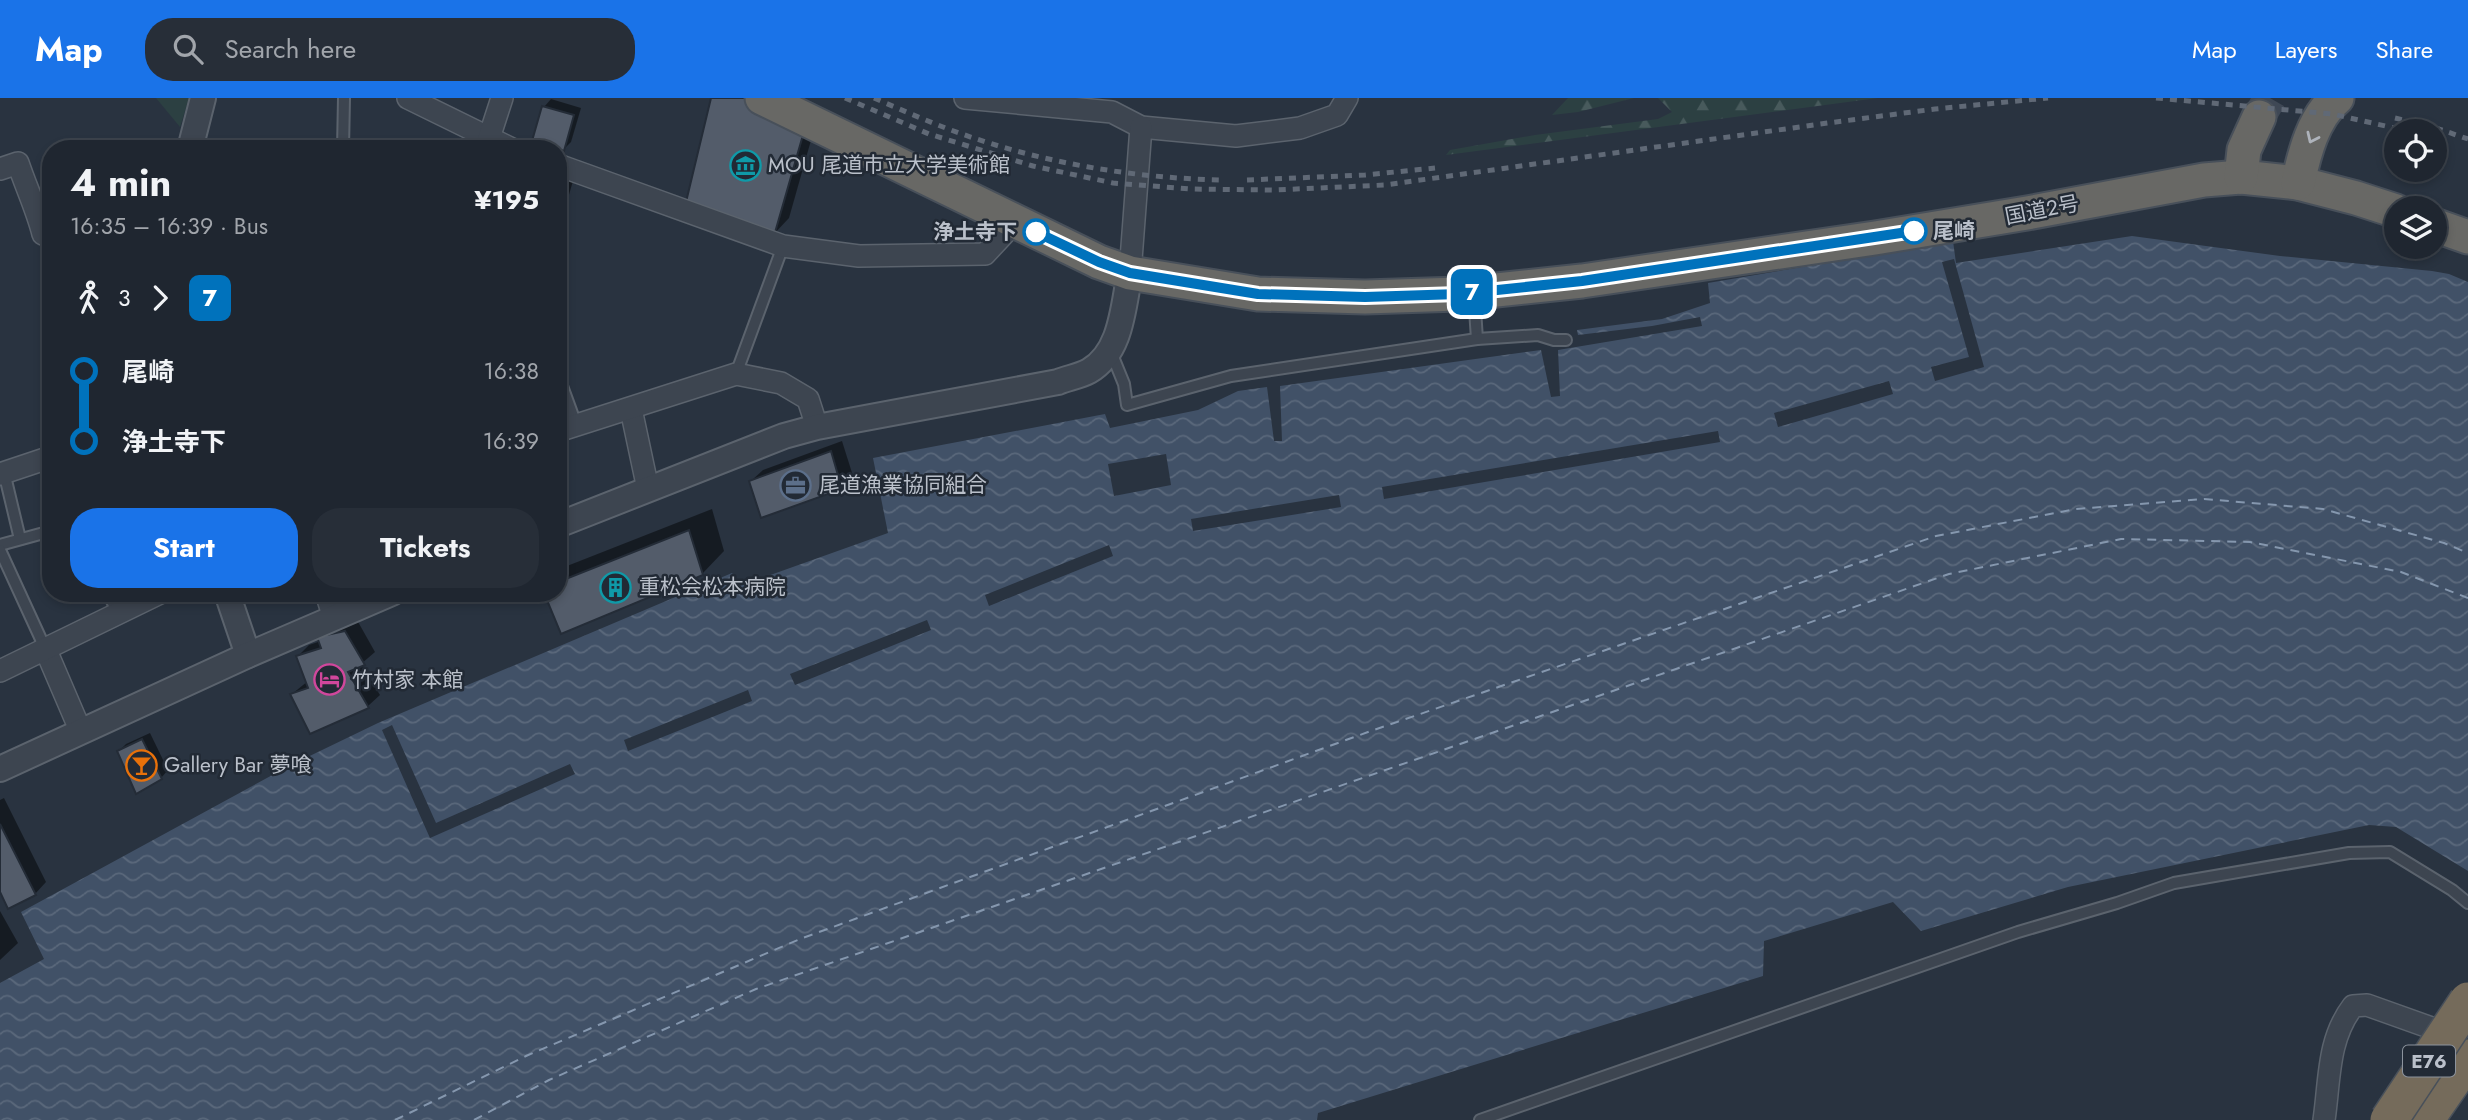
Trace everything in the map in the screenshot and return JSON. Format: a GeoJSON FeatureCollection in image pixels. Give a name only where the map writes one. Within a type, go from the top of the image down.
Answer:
{"type":"FeatureCollection","features":[{"type":"Feature","properties":{"kind":"highway","name":"国道2号"},"geometry":{"type":"LineString","coordinates":[[762,98],[1099,262],[1130,273],[1258,294],[1365,297],[1474,292],[1582,281],[2027,213],[2167,185],[2241,177],[2298,183],[2384,207]]}},
{"type":"Feature","properties":{"kind":"highway"},"geometry":{"type":"LineString","coordinates":[[2298,183],[2312,135],[2329,104],[2337,98]]}},
{"type":"Feature","properties":{"kind":"highway"},"geometry":{"type":"LineString","coordinates":[[2241,177],[2244,150],[2259,117]]}},
{"type":"Feature","properties":{"kind":"highway"},"geometry":{"type":"LineString","coordinates":[[2447,230],[2468,237]]}},
{"type":"Feature","properties":{"kind":"highway","name":"E76"},"geometry":{"type":"LineString","coordinates":[[2389,1120],[2468,1001]]}},
{"type":"Feature","properties":{"kind":"highway","name":"E76"},"geometry":{"type":"LineString","coordinates":[[2425,1120],[2468,1058]]}},
{"type":"Feature","properties":{"kind":"street"},"geometry":{"type":"LineString","coordinates":[[192,140],[203,98]]}},
{"type":"Feature","properties":{"kind":"street"},"geometry":{"type":"LineString","coordinates":[[408,98],[493,140]]}},
{"type":"Feature","properties":{"kind":"street"},"geometry":{"type":"LineString","coordinates":[[489,138],[502,98]]}},
{"type":"Feature","properties":{"kind":"street"},"geometry":{"type":"LineString","coordinates":[[965,98],[1112,112],[1141,127],[1236,136],[1300,128],[1337,115],[1347,98]]}},
{"type":"Feature","properties":{"kind":"street"},"geometry":{"type":"LineString","coordinates":[[567,521],[784,436],[1058,382],[1089,372],[1111,349],[1130,273],[1141,127]]}},
{"type":"Feature","properties":{"kind":"street"},"geometry":{"type":"LineString","coordinates":[[0,169],[18,163],[42,230]]}},
{"type":"Feature","properties":{"kind":"street"},"geometry":{"type":"LineString","coordinates":[[567,168],[783,246],[859,256],[985,254],[1015,222]]}},
{"type":"Feature","properties":{"kind":"street"},"geometry":{"type":"LineString","coordinates":[[568,429],[736,374],[781,383],[808,399],[817,428]]}},
{"type":"Feature","properties":{"kind":"street"},"geometry":{"type":"LineString","coordinates":[[631,409],[648,489]]}},
{"type":"Feature","properties":{"kind":"street"},"geometry":{"type":"LineString","coordinates":[[2,473],[42,460]]}},
{"type":"Feature","properties":{"kind":"street"},"geometry":{"type":"LineString","coordinates":[[0,671],[141,602]]}},
{"type":"Feature","properties":{"kind":"street"},"geometry":{"type":"LineString","coordinates":[[230,602],[248,654]]}},
{"type":"Feature","properties":{"kind":"street"},"geometry":{"type":"LineString","coordinates":[[329,602],[334,618]]}},
{"type":"Feature","properties":{"kind":"street"},"geometry":{"type":"LineString","coordinates":[[0,769],[248,654],[370,602]]}},
{"type":"Feature","properties":{"kind":"street"},"geometry":{"type":"LineString","coordinates":[[45,648],[81,732]]}},
{"type":"Feature","properties":{"kind":"street"},"geometry":{"type":"LineString","coordinates":[[2324,1120],[2329,1062],[2344,1017],[2353,1006],[2367,1005],[2468,1041]]}},
{"type":"Feature","properties":{"kind":"lane"},"geometry":{"type":"LineString","coordinates":[[343,140],[344,98]]}},
{"type":"Feature","properties":{"kind":"lane"},"geometry":{"type":"LineString","coordinates":[[736,374],[783,246]]}},
{"type":"Feature","properties":{"kind":"lane"},"geometry":{"type":"LineString","coordinates":[[1474,292],[1477,339]]}},
{"type":"Feature","properties":{"kind":"lane"},"geometry":{"type":"LineString","coordinates":[[1111,349],[1124,384],[1127,405],[1231,376],[1477,339],[1538,335],[1553,341],[1566,340]]}},
{"type":"Feature","properties":{"kind":"lane"},"geometry":{"type":"LineString","coordinates":[[2,473],[20,539]]}},
{"type":"Feature","properties":{"kind":"lane"},"geometry":{"type":"LineString","coordinates":[[42,533],[0,547],[45,648]]}},
{"type":"Feature","properties":{"kind":"lane"},"geometry":{"type":"LineString","coordinates":[[112,602],[118,613]]}},
{"type":"Feature","properties":{"kind":"lane"},"geometry":{"type":"LineString","coordinates":[[1480,1120],[2018,932],[2174,883],[2350,853],[2390,852],[2468,902]]}},
{"type":"Feature","properties":{"kind":"green space"},"geometry":{"type":"Polygon","coordinates":[[[156,98],[189,98],[180,127],[156,98]]]}},
{"type":"Feature","properties":{"kind":"green space"},"geometry":{"type":"Polygon","coordinates":[[[1568,98],[1634,98],[1578,112],[1552,115],[1568,98]]]}},
{"type":"Feature","properties":{"kind":"green space"},"geometry":{"type":"Polygon","coordinates":[[[1658,98],[1878,98],[1446,155],[1450,150],[1535,135],[1658,119],[1672,112],[1658,98]]]}},
{"type":"Feature","properties":{"kind":"water"},"geometry":{"type":"Polygon","coordinates":[[[2132,236],[2280,256],[2432,271],[2468,282],[2468,871],[2396,827],[2369,825],[2068,887],[1921,931],[1893,902],[1764,941],[1763,976],[1318,1113],[1317,1120],[0,1120],[0,983],[44,959],[21,912],[289,766],[378,723],[732,573],[740,586],[888,533],[873,458],[1105,414],[1110,428],[1198,410],[1238,391],[1267,387],[1274,441],[1282,441],[1280,386],[1541,350],[1551,397],[1560,396],[1558,350],[1702,326],[1700,317],[1578,335],[1577,330],[1662,319],[1710,303],[1708,283],[1953,241],[1956,263],[2132,236]]]}},
{"type":"Feature","properties":{"kind":"pier"},"geometry":{"type":"Polygon","coordinates":[[[1954,259],[1984,367],[1935,381],[1931,367],[1969,357],[1942,262],[1954,259]]]}},
{"type":"Feature","properties":{"kind":"pier"},"geometry":{"type":"Polygon","coordinates":[[[1889,381],[1893,394],[1778,427],[1774,413],[1889,381]]]}},
{"type":"Feature","properties":{"kind":"pier"},"geometry":{"type":"Polygon","coordinates":[[[1718,431],[1720,442],[1384,499],[1382,487],[1718,431]]]}},
{"type":"Feature","properties":{"kind":"pier"},"geometry":{"type":"Polygon","coordinates":[[[1166,454],[1171,485],[1114,496],[1108,464],[1166,454]]]}},
{"type":"Feature","properties":{"kind":"pier"},"geometry":{"type":"Polygon","coordinates":[[[1339,495],[1341,507],[1193,531],[1191,519],[1339,495]]]}},
{"type":"Feature","properties":{"kind":"pier"},"geometry":{"type":"Polygon","coordinates":[[[1109,545],[1113,556],[989,606],[985,595],[1109,545]]]}},
{"type":"Feature","properties":{"kind":"pier"},"geometry":{"type":"Polygon","coordinates":[[[927,620],[931,630],[795,685],[790,674],[927,620]]]}},
{"type":"Feature","properties":{"kind":"pier"},"geometry":{"type":"Polygon","coordinates":[[[748,690],[752,701],[628,751],[624,740],[748,690]]]}},
{"type":"Feature","properties":{"kind":"pier"},"geometry":{"type":"Polygon","coordinates":[[[392,725],[436,823],[570,764],[575,774],[430,838],[382,730],[392,725]]]}},
{"type":"Feature","properties":{"kind":"building","name":"MOU 尾道市立大学美術館"},"geometry":{"type":"Polygon","coordinates":[[[711,98],[746,98],[805,128],[774,236],[686,202],[711,98]]]}},
{"type":"Feature","properties":{"kind":"building"},"geometry":{"type":"Polygon","coordinates":[[[542,106],[574,115],[567,140],[532,140],[542,106]]]}},
{"type":"Feature","properties":{"kind":"building","name":"尾道漁業協同組合"},"geometry":{"type":"Polygon","coordinates":[[[831,451],[842,489],[761,518],[749,481],[831,451]]]}},
{"type":"Feature","properties":{"kind":"building","name":"重松会松本病院"},"geometry":{"type":"Polygon","coordinates":[[[689,530],[703,575],[561,634],[548,602],[567,602],[567,578],[689,530]]]}},
{"type":"Feature","properties":{"kind":"building","name":"竹村家 本館"},"geometry":{"type":"Polygon","coordinates":[[[345,631],[365,665],[348,672],[369,708],[310,734],[290,694],[308,688],[296,656],[321,648],[317,637],[345,631]]]}},
{"type":"Feature","properties":{"kind":"building"},"geometry":{"type":"Polygon","coordinates":[[[142,739],[162,779],[136,794],[117,751],[142,739]]]}},
{"type":"Feature","properties":{"kind":"building"},"geometry":{"type":"Polygon","coordinates":[[[0,824],[36,895],[8,909],[0,892],[0,824]]]}},
{"type":"Feature","properties":{"kind":"ferry route"},"geometry":{"type":"LineString","coordinates":[[395,1120],[526,1056],[800,939],[1368,732],[1936,536],[2076,509],[2204,499],[2323,509],[2444,543],[2468,553]]}},
{"type":"Feature","properties":{"kind":"ferry route"},"geometry":{"type":"LineString","coordinates":[[474,1120],[549,1080],[756,989],[1949,574],[2121,539],[2250,542],[2401,572],[2468,598]]}},
{"type":"Feature","properties":{"kind":"tunnel"},"geometry":{"type":"LineString","coordinates":[[2259,117],[2270,98]]}},
{"type":"Feature","properties":{"kind":"railway"},"geometry":{"type":"LineString","coordinates":[[845,98],[929,134],[1033,166],[1113,183],[1191,189],[1274,190],[1385,185],[1828,123],[2048,98]]}},
{"type":"Feature","properties":{"kind":"railway"},"geometry":{"type":"LineString","coordinates":[[874,98],[976,139],[1045,158],[1151,176],[1222,180]]}},
{"type":"Feature","properties":{"kind":"railway"},"geometry":{"type":"LineString","coordinates":[[2156,98],[2332,114],[2384,126]]}},
{"type":"Feature","properties":{"kind":"railway"},"geometry":{"type":"LineString","coordinates":[[2395,118],[2468,139]]}},
{"type":"Feature","properties":{"kind":"railway"},"geometry":{"type":"LineString","coordinates":[[1247,180],[1365,175],[1435,168]]}},
{"type":"Feature","properties":{"kind":"bus line","name":"7"},"geometry":{"type":"LineString","coordinates":[[1036,232],[1099,262],[1130,273],[1258,294],[1365,297],[1459,294],[1582,281],[1914,231]]}},
{"type":"Feature","properties":{"kind":"place","name":"MOU 尾道市立大学美術館"},"geometry":{"type":"Point","coordinates":[745,165]}},
{"type":"Feature","properties":{"kind":"place","name":"尾崎"},"geometry":{"type":"Point","coordinates":[1914,231]}},
{"type":"Feature","properties":{"kind":"place","name":"浄土寺下"},"geometry":{"type":"Point","coordinates":[1036,232]}},
{"type":"Feature","properties":{"kind":"place","name":"尾道漁業協同組合"},"geometry":{"type":"Point","coordinates":[796,485]}},
{"type":"Feature","properties":{"kind":"place","name":"重松会松本病院"},"geometry":{"type":"Point","coordinates":[616,587]}},
{"type":"Feature","properties":{"kind":"place","name":"竹村家 本館"},"geometry":{"type":"Point","coordinates":[329,680]}},
{"type":"Feature","properties":{"kind":"place","name":"Gallery Bar 夢喰"},"geometry":{"type":"Point","coordinates":[141,765]}}]}
